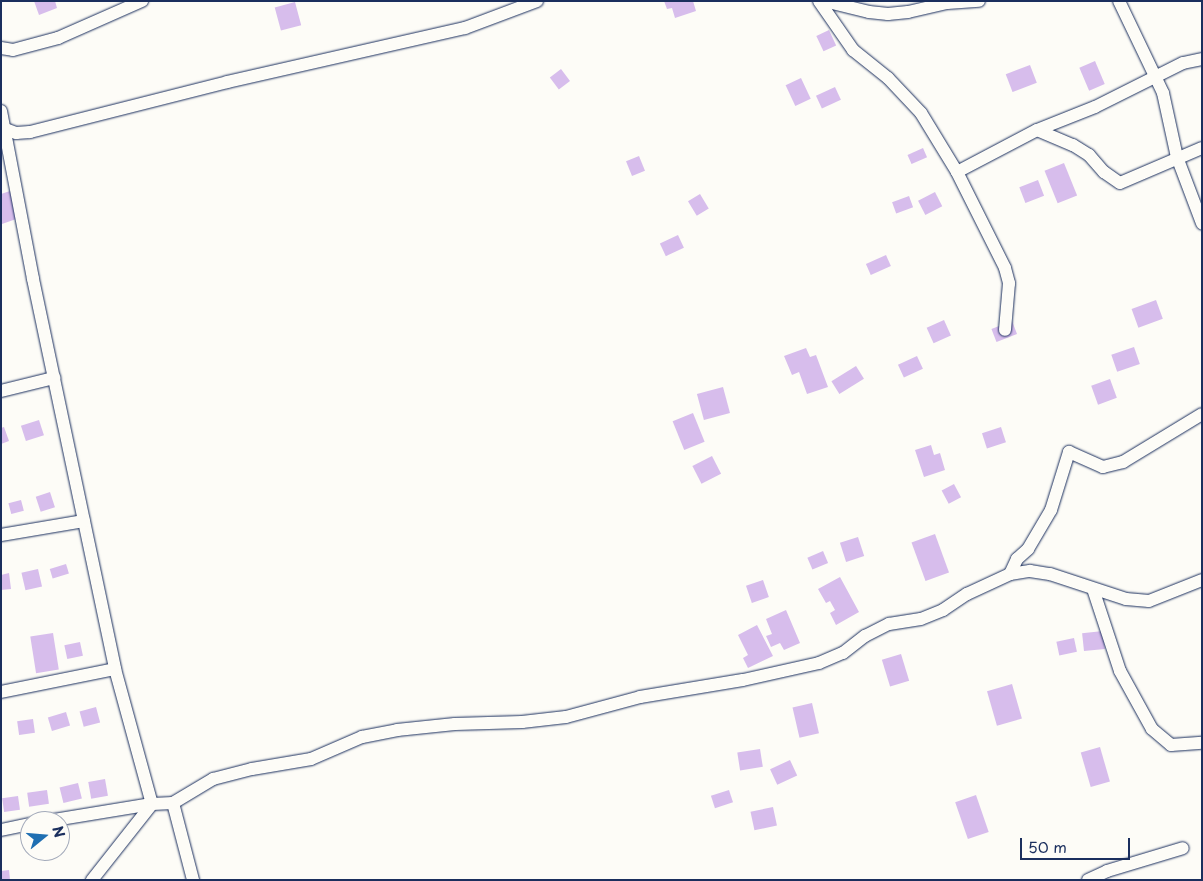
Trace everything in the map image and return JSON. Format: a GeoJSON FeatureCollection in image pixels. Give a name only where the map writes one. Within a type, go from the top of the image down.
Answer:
{"type":"FeatureCollection","features":[{"type":"Feature","properties":{"kind":"street"},"geometry":{"type":"LineString","coordinates":[[1,48],[13,50],[58,38],[142,1]]}},
{"type":"Feature","properties":{"kind":"street"},"geometry":{"type":"LineString","coordinates":[[5,128],[16,132],[30,132],[227,82],[465,28],[510,6],[537,1]]}},
{"type":"Feature","properties":{"kind":"street"},"geometry":{"type":"LineString","coordinates":[[819,1],[853,50],[888,78],[921,113],[957,172],[1005,268],[1009,283],[1005,330]]}},
{"type":"Feature","properties":{"kind":"street"},"geometry":{"type":"LineString","coordinates":[[824,1],[855,5],[888,14],[908,12],[947,3],[980,1]]}},
{"type":"Feature","properties":{"kind":"street"},"geometry":{"type":"LineString","coordinates":[[1119,1],[1138,46],[1156,76],[1162,92],[1177,157],[1202,223]]}},
{"type":"Feature","properties":{"kind":"street"},"geometry":{"type":"LineString","coordinates":[[957,172],[1038,130],[1095,107],[1183,63],[1202,59]]}},
{"type":"Feature","properties":{"kind":"street"},"geometry":{"type":"LineString","coordinates":[[1,111],[5,128],[5,158],[54,378],[115,669],[152,804]]}},
{"type":"Feature","properties":{"kind":"street"},"geometry":{"type":"LineString","coordinates":[[1038,130],[1073,145],[1089,155],[1104,172],[1120,183],[1177,157],[1202,148]]}},
{"type":"Feature","properties":{"kind":"street"},"geometry":{"type":"LineString","coordinates":[[1,391],[54,378]]}},
{"type":"Feature","properties":{"kind":"street"},"geometry":{"type":"LineString","coordinates":[[1010,574],[1017,559],[1028,549],[1052,510],[1069,452],[1103,467],[1122,462],[1202,414]]}},
{"type":"Feature","properties":{"kind":"street"},"geometry":{"type":"LineString","coordinates":[[1,535],[84,521]]}},
{"type":"Feature","properties":{"kind":"street"},"geometry":{"type":"LineString","coordinates":[[70,817],[152,804],[174,803],[213,779],[252,769],[311,759],[362,737],[407,729],[522,722],[566,717],[640,697],[743,680],[819,663],[843,653],[865,636],[889,624],[929,616],[943,610],[967,594],[1010,574],[1030,571],[1050,574],[1126,599],[1149,601],[1202,580]]}},
{"type":"Feature","properties":{"kind":"street"},"geometry":{"type":"LineString","coordinates":[[1093,589],[1120,671],[1152,729],[1171,745],[1202,743]]}},
{"type":"Feature","properties":{"kind":"street"},"geometry":{"type":"LineString","coordinates":[[1,692],[115,669]]}},
{"type":"Feature","properties":{"kind":"street"},"geometry":{"type":"LineString","coordinates":[[174,803],[193,880]]}},
{"type":"Feature","properties":{"kind":"street"},"geometry":{"type":"LineString","coordinates":[[92,880],[152,804]]}},
{"type":"Feature","properties":{"kind":"street"},"geometry":{"type":"LineString","coordinates":[[1,830],[20,826]]}},
{"type":"Feature","properties":{"kind":"street"},"geometry":{"type":"LineString","coordinates":[[1088,880],[1107,871],[1183,848]]}},
{"type":"Feature","properties":{"kind":"building"},"geometry":{"type":"Polygon","coordinates":[[[34,1],[55,1],[57,8],[39,15],[34,1]]]}},
{"type":"Feature","properties":{"kind":"building"},"geometry":{"type":"Polygon","coordinates":[[[664,1],[693,1],[696,11],[675,18],[672,8],[667,9],[664,1]]]}},
{"type":"Feature","properties":{"kind":"building"},"geometry":{"type":"Polygon","coordinates":[[[295,2],[301,25],[281,31],[275,7],[295,2]]]}},
{"type":"Feature","properties":{"kind":"building"},"geometry":{"type":"Polygon","coordinates":[[[829,30],[836,45],[823,51],[816,36],[829,30]]]}},
{"type":"Feature","properties":{"kind":"building"},"geometry":{"type":"Polygon","coordinates":[[[1095,61],[1105,84],[1089,91],[1079,68],[1095,61]]]}},
{"type":"Feature","properties":{"kind":"building"},"geometry":{"type":"Polygon","coordinates":[[[1030,65],[1037,83],[1013,92],[1006,74],[1030,65]]]}},
{"type":"Feature","properties":{"kind":"building"},"geometry":{"type":"Polygon","coordinates":[[[561,69],[570,81],[559,89],[550,77],[561,69]]]}},
{"type":"Feature","properties":{"kind":"building"},"geometry":{"type":"Polygon","coordinates":[[[801,78],[811,99],[795,106],[786,85],[801,78]]]}},
{"type":"Feature","properties":{"kind":"building"},"geometry":{"type":"Polygon","coordinates":[[[835,87],[841,100],[822,109],[816,96],[835,87]]]}},
{"type":"Feature","properties":{"kind":"building"},"geometry":{"type":"Polygon","coordinates":[[[923,148],[927,157],[912,164],[907,155],[923,148]]]}},
{"type":"Feature","properties":{"kind":"building"},"geometry":{"type":"Polygon","coordinates":[[[639,156],[645,171],[632,176],[626,161],[639,156]]]}},
{"type":"Feature","properties":{"kind":"building"},"geometry":{"type":"Polygon","coordinates":[[[1064,163],[1077,195],[1058,203],[1045,171],[1064,163]]]}},
{"type":"Feature","properties":{"kind":"building"},"geometry":{"type":"Polygon","coordinates":[[[1038,180],[1044,196],[1025,203],[1019,187],[1038,180]]]}},
{"type":"Feature","properties":{"kind":"building"},"geometry":{"type":"Polygon","coordinates":[[[10,191],[19,218],[2,224],[1,194],[10,191]]]}},
{"type":"Feature","properties":{"kind":"building"},"geometry":{"type":"Polygon","coordinates":[[[935,192],[942,206],[925,215],[918,201],[935,192]]]}},
{"type":"Feature","properties":{"kind":"building"},"geometry":{"type":"Polygon","coordinates":[[[700,194],[709,209],[697,216],[688,201],[700,194]]]}},
{"type":"Feature","properties":{"kind":"building"},"geometry":{"type":"Polygon","coordinates":[[[909,196],[913,207],[896,213],[892,202],[909,196]]]}},
{"type":"Feature","properties":{"kind":"building"},"geometry":{"type":"Polygon","coordinates":[[[678,235],[684,248],[666,256],[660,243],[678,235]]]}},
{"type":"Feature","properties":{"kind":"building"},"geometry":{"type":"Polygon","coordinates":[[[886,255],[891,266],[871,275],[866,264],[886,255]]]}},
{"type":"Feature","properties":{"kind":"building"},"geometry":{"type":"Polygon","coordinates":[[[1156,300],[1163,319],[1138,328],[1132,309],[1156,300]]]}},
{"type":"Feature","properties":{"kind":"building"},"geometry":{"type":"Polygon","coordinates":[[[944,320],[951,336],[934,343],[927,328],[944,320]]]}},
{"type":"Feature","properties":{"kind":"building"},"geometry":{"type":"Polygon","coordinates":[[[1012,321],[1017,334],[996,342],[991,329],[1012,321]]]}},
{"type":"Feature","properties":{"kind":"building"},"geometry":{"type":"Polygon","coordinates":[[[1134,347],[1140,364],[1117,372],[1111,355],[1134,347]]]}},
{"type":"Feature","properties":{"kind":"building"},"geometry":{"type":"Polygon","coordinates":[[[806,348],[810,357],[816,355],[828,387],[807,394],[799,372],[792,375],[784,356],[806,348]]]}},
{"type":"Feature","properties":{"kind":"building"},"geometry":{"type":"Polygon","coordinates":[[[917,356],[923,369],[904,378],[898,365],[917,356]]]}},
{"type":"Feature","properties":{"kind":"building"},"geometry":{"type":"Polygon","coordinates":[[[856,366],[864,379],[839,394],[831,381],[856,366]]]}},
{"type":"Feature","properties":{"kind":"building"},"geometry":{"type":"Polygon","coordinates":[[[1110,379],[1117,398],[1098,405],[1091,386],[1110,379]]]}},
{"type":"Feature","properties":{"kind":"building"},"geometry":{"type":"Polygon","coordinates":[[[723,387],[730,413],[704,420],[697,394],[723,387]]]}},
{"type":"Feature","properties":{"kind":"building"},"geometry":{"type":"Polygon","coordinates":[[[693,413],[705,442],[684,450],[673,421],[693,413]]]}},
{"type":"Feature","properties":{"kind":"building"},"geometry":{"type":"Polygon","coordinates":[[[39,420],[44,435],[26,441],[21,426],[39,420]]]}},
{"type":"Feature","properties":{"kind":"building"},"geometry":{"type":"Polygon","coordinates":[[[4,427],[9,441],[1,444],[1,428],[4,427]]]}},
{"type":"Feature","properties":{"kind":"building"},"geometry":{"type":"Polygon","coordinates":[[[1001,427],[1006,442],[987,448],[982,433],[1001,427]]]}},
{"type":"Feature","properties":{"kind":"building"},"geometry":{"type":"Polygon","coordinates":[[[931,445],[934,455],[940,453],[945,470],[924,477],[915,450],[931,445]]]}},
{"type":"Feature","properties":{"kind":"building"},"geometry":{"type":"Polygon","coordinates":[[[712,456],[721,474],[701,484],[692,466],[712,456]]]}},
{"type":"Feature","properties":{"kind":"building"},"geometry":{"type":"Polygon","coordinates":[[[954,484],[961,497],[949,504],[942,491],[954,484]]]}},
{"type":"Feature","properties":{"kind":"building"},"geometry":{"type":"Polygon","coordinates":[[[50,492],[55,507],[41,512],[36,497],[50,492]]]}},
{"type":"Feature","properties":{"kind":"building"},"geometry":{"type":"Polygon","coordinates":[[[21,500],[24,511],[11,514],[8,503],[21,500]]]}},
{"type":"Feature","properties":{"kind":"building"},"geometry":{"type":"Polygon","coordinates":[[[935,534],[949,573],[926,581],[912,543],[935,534]]]}},
{"type":"Feature","properties":{"kind":"building"},"geometry":{"type":"Polygon","coordinates":[[[858,537],[864,556],[846,562],[840,543],[858,537]]]}},
{"type":"Feature","properties":{"kind":"building"},"geometry":{"type":"Polygon","coordinates":[[[823,551],[828,563],[812,570],[807,558],[823,551]]]}},
{"type":"Feature","properties":{"kind":"building"},"geometry":{"type":"Polygon","coordinates":[[[66,564],[69,574],[53,579],[50,569],[66,564]]]}},
{"type":"Feature","properties":{"kind":"building"},"geometry":{"type":"Polygon","coordinates":[[[38,569],[42,587],[25,590],[21,573],[38,569]]]}},
{"type":"Feature","properties":{"kind":"building"},"geometry":{"type":"Polygon","coordinates":[[[9,573],[11,589],[1,590],[1,575],[9,573]]]}},
{"type":"Feature","properties":{"kind":"building"},"geometry":{"type":"Polygon","coordinates":[[[840,577],[859,612],[836,625],[830,613],[835,610],[830,601],[826,603],[818,589],[840,577]]]}},
{"type":"Feature","properties":{"kind":"building"},"geometry":{"type":"Polygon","coordinates":[[[763,580],[769,597],[752,603],[746,586],[763,580]]]}},
{"type":"Feature","properties":{"kind":"building"},"geometry":{"type":"Polygon","coordinates":[[[786,610],[800,643],[784,650],[780,643],[771,647],[766,636],[772,634],[766,619],[786,610]]]}},
{"type":"Feature","properties":{"kind":"building"},"geometry":{"type":"Polygon","coordinates":[[[757,625],[773,656],[748,668],[743,658],[748,655],[738,635],[757,625]]]}},
{"type":"Feature","properties":{"kind":"building"},"geometry":{"type":"Polygon","coordinates":[[[1103,631],[1105,649],[1084,651],[1082,633],[1103,631]]]}},
{"type":"Feature","properties":{"kind":"building"},"geometry":{"type":"Polygon","coordinates":[[[53,633],[59,670],[36,673],[30,637],[53,633]]]}},
{"type":"Feature","properties":{"kind":"building"},"geometry":{"type":"Polygon","coordinates":[[[1074,638],[1077,652],[1059,655],[1056,642],[1074,638]]]}},
{"type":"Feature","properties":{"kind":"building"},"geometry":{"type":"Polygon","coordinates":[[[80,642],[83,656],[67,659],[64,645],[80,642]]]}},
{"type":"Feature","properties":{"kind":"building"},"geometry":{"type":"Polygon","coordinates":[[[901,654],[909,681],[890,687],[882,660],[901,654]]]}},
{"type":"Feature","properties":{"kind":"building"},"geometry":{"type":"Polygon","coordinates":[[[1012,684],[1022,719],[997,726],[987,691],[1012,684]]]}},
{"type":"Feature","properties":{"kind":"building"},"geometry":{"type":"Polygon","coordinates":[[[812,703],[819,733],[799,738],[793,707],[812,703]]]}},
{"type":"Feature","properties":{"kind":"building"},"geometry":{"type":"Polygon","coordinates":[[[96,707],[100,722],[84,727],[80,711],[96,707]]]}},
{"type":"Feature","properties":{"kind":"building"},"geometry":{"type":"Polygon","coordinates":[[[66,712],[70,725],[52,731],[48,718],[66,712]]]}},
{"type":"Feature","properties":{"kind":"building"},"geometry":{"type":"Polygon","coordinates":[[[33,719],[35,733],[19,735],[17,721],[33,719]]]}},
{"type":"Feature","properties":{"kind":"building"},"geometry":{"type":"Polygon","coordinates":[[[1100,747],[1110,782],[1091,787],[1081,753],[1100,747]]]}},
{"type":"Feature","properties":{"kind":"building"},"geometry":{"type":"Polygon","coordinates":[[[760,749],[763,767],[740,770],[737,753],[760,749]]]}},
{"type":"Feature","properties":{"kind":"building"},"geometry":{"type":"Polygon","coordinates":[[[790,760],[797,775],[777,785],[770,769],[790,760]]]}},
{"type":"Feature","properties":{"kind":"building"},"geometry":{"type":"Polygon","coordinates":[[[105,779],[108,796],[91,799],[88,782],[105,779]]]}},
{"type":"Feature","properties":{"kind":"building"},"geometry":{"type":"Polygon","coordinates":[[[78,783],[82,799],[63,803],[60,788],[78,783]]]}},
{"type":"Feature","properties":{"kind":"building"},"geometry":{"type":"Polygon","coordinates":[[[47,790],[49,804],[29,807],[27,793],[47,790]]]}},
{"type":"Feature","properties":{"kind":"building"},"geometry":{"type":"Polygon","coordinates":[[[729,790],[733,802],[715,808],[711,796],[729,790]]]}},
{"type":"Feature","properties":{"kind":"building"},"geometry":{"type":"Polygon","coordinates":[[[976,795],[989,832],[968,839],[955,802],[976,795]]]}},
{"type":"Feature","properties":{"kind":"building"},"geometry":{"type":"Polygon","coordinates":[[[18,796],[20,810],[4,812],[2,798],[18,796]]]}},
{"type":"Feature","properties":{"kind":"building"},"geometry":{"type":"Polygon","coordinates":[[[773,807],[777,826],[754,830],[751,812],[773,807]]]}},
{"type":"Feature","properties":{"kind":"building"},"geometry":{"type":"Polygon","coordinates":[[[9,870],[10,880],[1,880],[1,871],[9,870]]]}}]}
